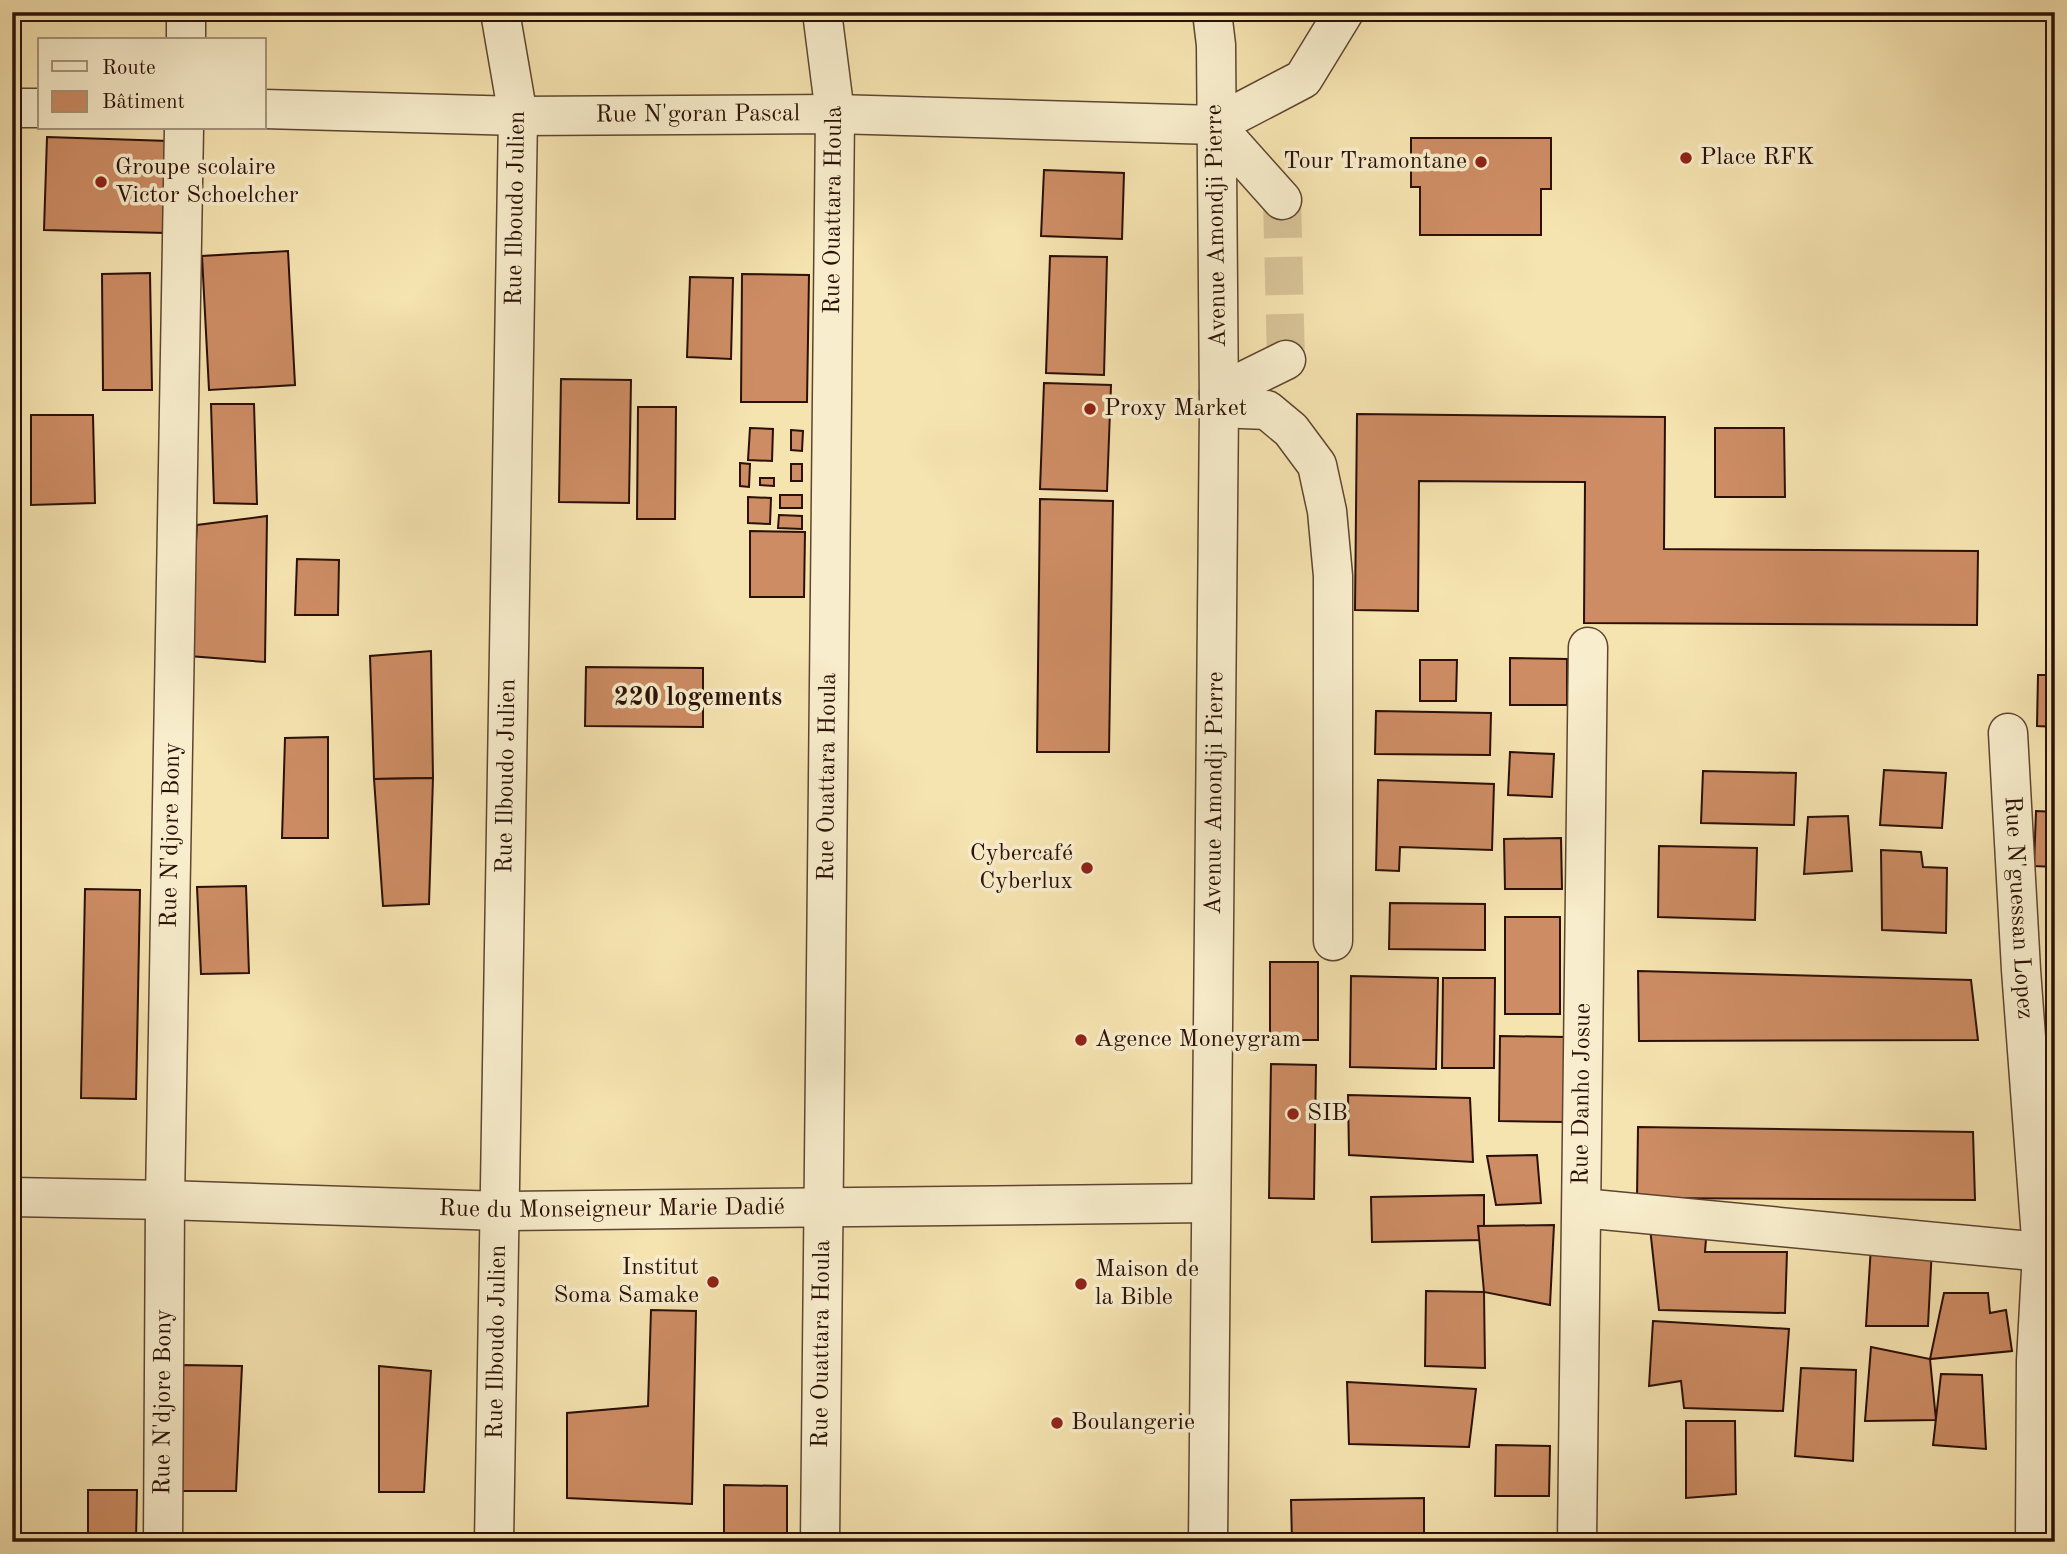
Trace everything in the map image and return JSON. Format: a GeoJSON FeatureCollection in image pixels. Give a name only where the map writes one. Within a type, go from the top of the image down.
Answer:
{"type":"FeatureCollection","features":[{"type":"Feature","properties":{"kind":"street"},"geometry":{"type":"LineString","coordinates":[[186,12],[186,38]]}},
{"type":"Feature","properties":{"kind":"street","name":"Rue Ilboudo Julien"},"geometry":{"type":"LineString","coordinates":[[494,1542],[518,116],[500,12]]}},
{"type":"Feature","properties":{"kind":"street","name":"Rue Ouattara Houla"},"geometry":{"type":"LineString","coordinates":[[820,1542],[835,114],[821,12]]}},
{"type":"Feature","properties":{"kind":"street"},"geometry":{"type":"LineString","coordinates":[[1282,200],[1215,125],[1303,79],[1344,12]]}},
{"type":"Feature","properties":{"kind":"street","name":"Avenue Amondji Pierre"},"geometry":{"type":"LineString","coordinates":[[1208,1542],[1219,400],[1215,125],[1219,23]]}},
{"type":"Feature","properties":{"kind":"street"},"geometry":{"type":"LineString","coordinates":[[12,108],[38,107]]}},
{"type":"Feature","properties":{"kind":"street","name":"Rue N'goran Pascal"},"geometry":{"type":"LineString","coordinates":[[266,109],[518,116],[835,114],[1215,125]]}},
{"type":"Feature","properties":{"kind":"street","name":"Rue N'djore Bony"},"geometry":{"type":"LineString","coordinates":[[163,1542],[165,1200],[184,130]]}},
{"type":"Feature","properties":{"kind":"street"},"geometry":{"type":"LineString","coordinates":[[1219,400],[1286,360]]}},
{"type":"Feature","properties":{"kind":"street"},"geometry":{"type":"LineString","coordinates":[[1219,400],[1267,410],[1291,430],[1317,465],[1327,511],[1333,576],[1333,941]]}},
{"type":"Feature","properties":{"kind":"street","name":"Rue Danho Josue"},"geometry":{"type":"LineString","coordinates":[[1577,1542],[1588,647]]}},
{"type":"Feature","properties":{"kind":"street","name":"Rue N'guessan Lopez"},"geometry":{"type":"LineString","coordinates":[[2008,733],[2020,957],[2042,1252],[2045,1361],[2035,1542]]}},
{"type":"Feature","properties":{"kind":"street","name":"Rue du Monseigneur Marie Dadié"},"geometry":{"type":"LineString","coordinates":[[12,1197],[501,1211],[1210,1203]]}},
{"type":"Feature","properties":{"kind":"street"},"geometry":{"type":"LineString","coordinates":[[1582,1208],[2042,1252]]}},
{"type":"Feature","properties":{"kind":"building"},"geometry":{"type":"Polygon","coordinates":[[[288,12],[338,12],[333,17],[288,12]]]}},
{"type":"Feature","properties":{"kind":"building"},"geometry":{"type":"Polygon","coordinates":[[[12,24],[18,24],[18,85],[12,85],[12,24]]]}},
{"type":"Feature","properties":{"kind":"building"},"geometry":{"type":"Polygon","coordinates":[[[47,137],[169,141],[166,233],[44,230],[47,137]]]}},
{"type":"Feature","properties":{"kind":"building","name":"Tour Tramontane"},"geometry":{"type":"Polygon","coordinates":[[[1411,138],[1551,138],[1551,189],[1541,189],[1541,235],[1420,235],[1420,187],[1411,187],[1411,138]]]}},
{"type":"Feature","properties":{"kind":"building"},"geometry":{"type":"Polygon","coordinates":[[[1044,170],[1124,173],[1122,239],[1041,236],[1044,170]]]}},
{"type":"Feature","properties":{"kind":"building"},"geometry":{"type":"Polygon","coordinates":[[[288,251],[295,385],[209,390],[202,256],[288,251]]]}},
{"type":"Feature","properties":{"kind":"building"},"geometry":{"type":"Polygon","coordinates":[[[1050,256],[1107,257],[1104,375],[1046,373],[1050,256]]]}},
{"type":"Feature","properties":{"kind":"building"},"geometry":{"type":"Polygon","coordinates":[[[150,273],[152,390],[103,390],[102,274],[150,273]]]}},
{"type":"Feature","properties":{"kind":"building"},"geometry":{"type":"Polygon","coordinates":[[[742,274],[809,275],[807,402],[741,402],[742,274]]]}},
{"type":"Feature","properties":{"kind":"building"},"geometry":{"type":"Polygon","coordinates":[[[690,277],[733,278],[731,359],[687,357],[690,277]]]}},
{"type":"Feature","properties":{"kind":"building"},"geometry":{"type":"Polygon","coordinates":[[[561,379],[631,380],[629,503],[559,502],[561,379]]]}},
{"type":"Feature","properties":{"kind":"building"},"geometry":{"type":"Polygon","coordinates":[[[1044,383],[1111,385],[1107,491],[1040,489],[1044,383]]]}},
{"type":"Feature","properties":{"kind":"building"},"geometry":{"type":"Polygon","coordinates":[[[211,404],[254,404],[257,504],[214,503],[211,404]]]}},
{"type":"Feature","properties":{"kind":"building"},"geometry":{"type":"Polygon","coordinates":[[[638,407],[676,407],[675,519],[637,519],[638,407]]]}},
{"type":"Feature","properties":{"kind":"building"},"geometry":{"type":"Polygon","coordinates":[[[1357,414],[1665,417],[1664,549],[1978,551],[1977,625],[1584,623],[1585,482],[1419,481],[1418,611],[1355,610],[1357,414]]]}},
{"type":"Feature","properties":{"kind":"building"},"geometry":{"type":"Polygon","coordinates":[[[31,415],[93,415],[95,503],[31,505],[31,415]]]}},
{"type":"Feature","properties":{"kind":"building"},"geometry":{"type":"Polygon","coordinates":[[[750,428],[773,429],[772,461],[748,460],[750,428]]]}},
{"type":"Feature","properties":{"kind":"building"},"geometry":{"type":"Polygon","coordinates":[[[1715,428],[1784,428],[1785,497],[1715,497],[1715,428]]]}},
{"type":"Feature","properties":{"kind":"building"},"geometry":{"type":"Polygon","coordinates":[[[791,430],[803,431],[802,451],[791,450],[791,430]]]}},
{"type":"Feature","properties":{"kind":"building"},"geometry":{"type":"Polygon","coordinates":[[[740,463],[750,464],[749,487],[740,486],[740,463]]]}},
{"type":"Feature","properties":{"kind":"building"},"geometry":{"type":"Polygon","coordinates":[[[791,464],[802,464],[802,481],[791,481],[791,464]]]}},
{"type":"Feature","properties":{"kind":"building"},"geometry":{"type":"Polygon","coordinates":[[[760,478],[774,478],[774,486],[760,485],[760,478]]]}},
{"type":"Feature","properties":{"kind":"building"},"geometry":{"type":"Polygon","coordinates":[[[780,495],[802,495],[802,508],[780,508],[780,495]]]}},
{"type":"Feature","properties":{"kind":"building"},"geometry":{"type":"Polygon","coordinates":[[[748,497],[771,498],[770,524],[748,523],[748,497]]]}},
{"type":"Feature","properties":{"kind":"building"},"geometry":{"type":"Polygon","coordinates":[[[1040,499],[1113,501],[1109,752],[1037,752],[1040,499]]]}},
{"type":"Feature","properties":{"kind":"building"},"geometry":{"type":"Polygon","coordinates":[[[779,515],[802,516],[802,529],[778,528],[779,515]]]}},
{"type":"Feature","properties":{"kind":"building"},"geometry":{"type":"Polygon","coordinates":[[[267,516],[265,662],[189,656],[197,525],[267,516]]]}},
{"type":"Feature","properties":{"kind":"building"},"geometry":{"type":"Polygon","coordinates":[[[750,531],[805,532],[804,597],[750,597],[750,531]]]}},
{"type":"Feature","properties":{"kind":"building"},"geometry":{"type":"Polygon","coordinates":[[[297,559],[339,560],[338,615],[295,615],[297,559]]]}},
{"type":"Feature","properties":{"kind":"building"},"geometry":{"type":"Polygon","coordinates":[[[431,651],[433,778],[374,779],[370,656],[431,651]]]}},
{"type":"Feature","properties":{"kind":"building"},"geometry":{"type":"Polygon","coordinates":[[[1510,658],[1567,659],[1567,705],[1510,705],[1510,658]]]}},
{"type":"Feature","properties":{"kind":"building"},"geometry":{"type":"Polygon","coordinates":[[[1420,660],[1457,660],[1456,701],[1420,701],[1420,660]]]}},
{"type":"Feature","properties":{"kind":"building"},"geometry":{"type":"Polygon","coordinates":[[[586,667],[703,668],[703,727],[585,726],[586,667]]]}},
{"type":"Feature","properties":{"kind":"building"},"geometry":{"type":"Polygon","coordinates":[[[2038,675],[2055,675],[2055,727],[2037,726],[2038,675]]]}},
{"type":"Feature","properties":{"kind":"building"},"geometry":{"type":"Polygon","coordinates":[[[1376,711],[1491,713],[1490,755],[1375,754],[1376,711]]]}},
{"type":"Feature","properties":{"kind":"building"},"geometry":{"type":"Polygon","coordinates":[[[328,737],[328,838],[282,838],[285,738],[328,737]]]}},
{"type":"Feature","properties":{"kind":"building"},"geometry":{"type":"Polygon","coordinates":[[[1510,752],[1554,754],[1552,797],[1508,795],[1510,752]]]}},
{"type":"Feature","properties":{"kind":"building"},"geometry":{"type":"Polygon","coordinates":[[[1884,770],[1946,773],[1942,828],[1880,825],[1884,770]]]}},
{"type":"Feature","properties":{"kind":"building"},"geometry":{"type":"Polygon","coordinates":[[[1703,771],[1796,773],[1794,825],[1701,823],[1703,771]]]}},
{"type":"Feature","properties":{"kind":"building"},"geometry":{"type":"Polygon","coordinates":[[[433,778],[429,904],[383,906],[374,779],[433,778]]]}},
{"type":"Feature","properties":{"kind":"building"},"geometry":{"type":"Polygon","coordinates":[[[1378,780],[1494,784],[1492,850],[1400,847],[1399,871],[1376,870],[1378,780]]]}},
{"type":"Feature","properties":{"kind":"building"},"geometry":{"type":"Polygon","coordinates":[[[2036,811],[2055,812],[2055,867],[2034,866],[2036,811]]]}},
{"type":"Feature","properties":{"kind":"building"},"geometry":{"type":"Polygon","coordinates":[[[1848,816],[1852,871],[1804,874],[1808,817],[1848,816]]]}},
{"type":"Feature","properties":{"kind":"building"},"geometry":{"type":"Polygon","coordinates":[[[1561,838],[1562,889],[1505,889],[1504,839],[1561,838]]]}},
{"type":"Feature","properties":{"kind":"building"},"geometry":{"type":"Polygon","coordinates":[[[1659,846],[1757,848],[1755,920],[1658,917],[1659,846]]]}},
{"type":"Feature","properties":{"kind":"building"},"geometry":{"type":"Polygon","coordinates":[[[1881,850],[1921,852],[1923,867],[1947,868],[1946,933],[1882,930],[1881,850]]]}},
{"type":"Feature","properties":{"kind":"building"},"geometry":{"type":"Polygon","coordinates":[[[246,886],[249,973],[201,974],[197,887],[246,886]]]}},
{"type":"Feature","properties":{"kind":"building"},"geometry":{"type":"Polygon","coordinates":[[[85,889],[140,890],[136,1099],[81,1098],[85,889]]]}},
{"type":"Feature","properties":{"kind":"building"},"geometry":{"type":"Polygon","coordinates":[[[1390,903],[1485,904],[1485,950],[1389,949],[1390,903]]]}},
{"type":"Feature","properties":{"kind":"building"},"geometry":{"type":"Polygon","coordinates":[[[1505,917],[1560,917],[1560,1014],[1505,1014],[1505,917]]]}},
{"type":"Feature","properties":{"kind":"building"},"geometry":{"type":"Polygon","coordinates":[[[1270,962],[1318,962],[1318,1040],[1270,1040],[1270,962]]]}},
{"type":"Feature","properties":{"kind":"building"},"geometry":{"type":"Polygon","coordinates":[[[1638,971],[1971,980],[1978,1040],[1639,1041],[1638,971]]]}},
{"type":"Feature","properties":{"kind":"building"},"geometry":{"type":"Polygon","coordinates":[[[1351,976],[1438,978],[1436,1069],[1350,1067],[1351,976]]]}},
{"type":"Feature","properties":{"kind":"building"},"geometry":{"type":"Polygon","coordinates":[[[1443,978],[1495,978],[1494,1068],[1442,1068],[1443,978]]]}},
{"type":"Feature","properties":{"kind":"building"},"geometry":{"type":"Polygon","coordinates":[[[1500,1036],[1565,1037],[1564,1122],[1499,1121],[1500,1036]]]}},
{"type":"Feature","properties":{"kind":"building"},"geometry":{"type":"Polygon","coordinates":[[[12,1039],[17,1039],[17,1126],[12,1126],[12,1039]]]}},
{"type":"Feature","properties":{"kind":"building"},"geometry":{"type":"Polygon","coordinates":[[[1271,1064],[1316,1065],[1314,1199],[1269,1198],[1271,1064]]]}},
{"type":"Feature","properties":{"kind":"building"},"geometry":{"type":"Polygon","coordinates":[[[1348,1095],[1470,1098],[1473,1162],[1349,1155],[1348,1095]]]}},
{"type":"Feature","properties":{"kind":"building"},"geometry":{"type":"Polygon","coordinates":[[[1638,1127],[1973,1132],[1975,1200],[1637,1198],[1638,1127]]]}},
{"type":"Feature","properties":{"kind":"building"},"geometry":{"type":"Polygon","coordinates":[[[1537,1155],[1541,1203],[1496,1205],[1487,1156],[1537,1155]]]}},
{"type":"Feature","properties":{"kind":"building"},"geometry":{"type":"Polygon","coordinates":[[[1484,1195],[1484,1240],[1372,1242],[1371,1197],[1484,1195]]]}},
{"type":"Feature","properties":{"kind":"building"},"geometry":{"type":"Polygon","coordinates":[[[1554,1225],[1550,1305],[1484,1292],[1478,1226],[1554,1225]]]}},
{"type":"Feature","properties":{"kind":"building"},"geometry":{"type":"Polygon","coordinates":[[[1707,1226],[1705,1252],[1787,1252],[1785,1313],[1659,1310],[1650,1228],[1707,1226]]]}},
{"type":"Feature","properties":{"kind":"building"},"geometry":{"type":"Polygon","coordinates":[[[1871,1246],[1932,1247],[1928,1326],[1866,1326],[1871,1246]]]}},
{"type":"Feature","properties":{"kind":"building"},"geometry":{"type":"Polygon","coordinates":[[[1426,1291],[1484,1292],[1485,1368],[1425,1366],[1426,1291]]]}},
{"type":"Feature","properties":{"kind":"building"},"geometry":{"type":"Polygon","coordinates":[[[1944,1293],[1988,1293],[1990,1313],[2006,1310],[2012,1351],[1930,1359],[1944,1293]]]}},
{"type":"Feature","properties":{"kind":"building"},"geometry":{"type":"Polygon","coordinates":[[[651,1310],[696,1311],[692,1504],[567,1498],[567,1413],[648,1406],[651,1310]]]}},
{"type":"Feature","properties":{"kind":"building"},"geometry":{"type":"Polygon","coordinates":[[[1653,1321],[1789,1329],[1783,1411],[1684,1408],[1681,1381],[1649,1386],[1653,1321]]]}},
{"type":"Feature","properties":{"kind":"building"},"geometry":{"type":"Polygon","coordinates":[[[1871,1347],[1930,1359],[1936,1420],[1865,1421],[1871,1347]]]}},
{"type":"Feature","properties":{"kind":"building"},"geometry":{"type":"Polygon","coordinates":[[[180,1365],[242,1366],[236,1491],[176,1491],[180,1365]]]}},
{"type":"Feature","properties":{"kind":"building"},"geometry":{"type":"Polygon","coordinates":[[[379,1366],[431,1371],[424,1492],[379,1492],[379,1366]]]}},
{"type":"Feature","properties":{"kind":"building"},"geometry":{"type":"Polygon","coordinates":[[[1801,1368],[1856,1370],[1853,1461],[1795,1456],[1801,1368]]]}},
{"type":"Feature","properties":{"kind":"building"},"geometry":{"type":"Polygon","coordinates":[[[1941,1374],[1982,1375],[1986,1449],[1933,1445],[1941,1374]]]}},
{"type":"Feature","properties":{"kind":"building"},"geometry":{"type":"Polygon","coordinates":[[[1347,1382],[1476,1389],[1469,1447],[1349,1444],[1347,1382]]]}},
{"type":"Feature","properties":{"kind":"building"},"geometry":{"type":"Polygon","coordinates":[[[1686,1421],[1735,1421],[1736,1494],[1686,1498],[1686,1421]]]}},
{"type":"Feature","properties":{"kind":"building"},"geometry":{"type":"Polygon","coordinates":[[[1496,1445],[1550,1446],[1549,1496],[1495,1496],[1496,1445]]]}},
{"type":"Feature","properties":{"kind":"building"},"geometry":{"type":"Polygon","coordinates":[[[724,1485],[787,1486],[787,1542],[724,1542],[724,1485]]]}},
{"type":"Feature","properties":{"kind":"building"},"geometry":{"type":"Polygon","coordinates":[[[88,1490],[137,1490],[136,1542],[88,1542],[88,1490]]]}},
{"type":"Feature","properties":{"kind":"building"},"geometry":{"type":"Polygon","coordinates":[[[1424,1498],[1424,1542],[1292,1542],[1291,1500],[1424,1498]]]}},
{"type":"Feature","properties":{"kind":"tunnel"},"geometry":{"type":"LineString","coordinates":[[1282,200],[1286,360]]}},
{"type":"Feature","properties":{"kind":"place","name":"Place RFK"},"geometry":{"type":"Point","coordinates":[1686,158]}},
{"type":"Feature","properties":{"kind":"place","name":"Tour Tramontane"},"geometry":{"type":"Point","coordinates":[1481,162]}},
{"type":"Feature","properties":{"kind":"place","name":"Groupe scolaire Victor Schoelcher"},"geometry":{"type":"Point","coordinates":[101,182]}},
{"type":"Feature","properties":{"kind":"place","name":"Proxy Market"},"geometry":{"type":"Point","coordinates":[1090,409]}},
{"type":"Feature","properties":{"kind":"place","name":"Cybercafé Cyberlux"},"geometry":{"type":"Point","coordinates":[1087,868]}},
{"type":"Feature","properties":{"kind":"place","name":"Agence Moneygram"},"geometry":{"type":"Point","coordinates":[1081,1040]}},
{"type":"Feature","properties":{"kind":"place","name":"SIB"},"geometry":{"type":"Point","coordinates":[1293,1114]}},
{"type":"Feature","properties":{"kind":"place","name":"Institut Soma Samake"},"geometry":{"type":"Point","coordinates":[713,1282]}},
{"type":"Feature","properties":{"kind":"place","name":"Maison de la Bible"},"geometry":{"type":"Point","coordinates":[1081,1284]}},
{"type":"Feature","properties":{"kind":"place","name":"Boulangerie"},"geometry":{"type":"Point","coordinates":[1057,1423]}},
{"type":"Feature","properties":{"kind":"district","name":"220 logements"},"geometry":{"type":"Point","coordinates":[698,698]}}]}
